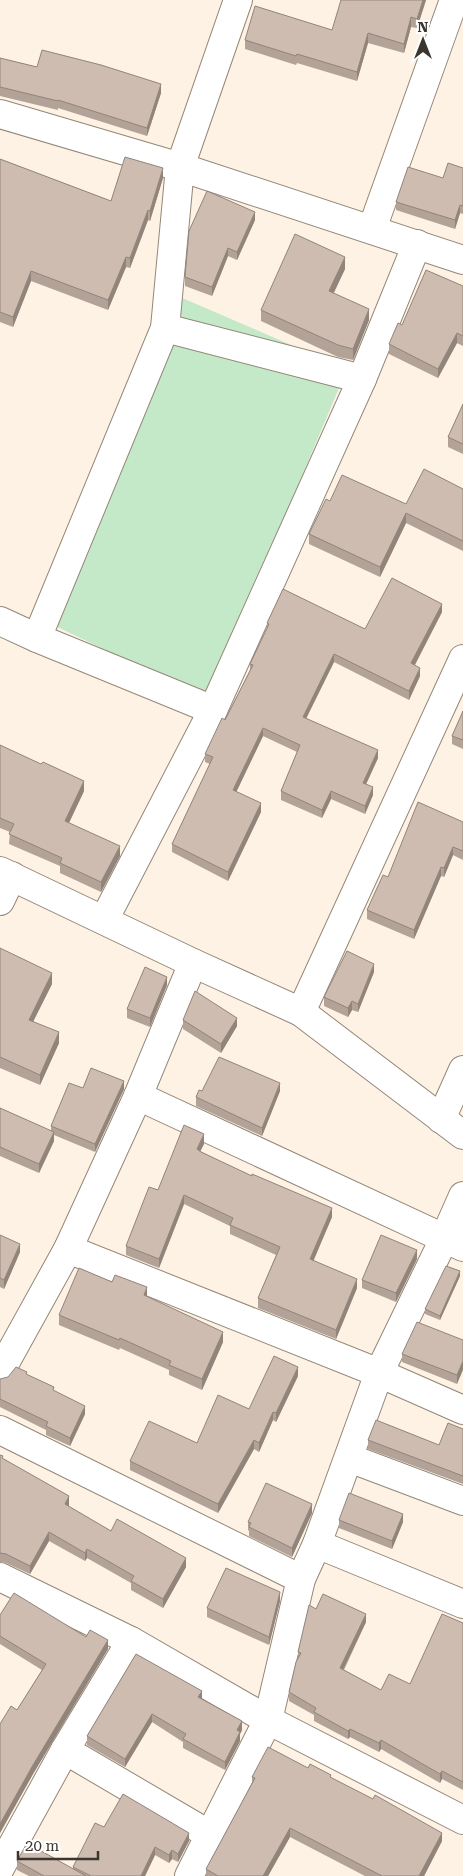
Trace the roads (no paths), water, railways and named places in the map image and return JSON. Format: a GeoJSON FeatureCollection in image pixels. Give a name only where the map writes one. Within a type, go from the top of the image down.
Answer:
{"type":"FeatureCollection","features":[{"type":"Feature","properties":{"kind":"street"},"geometry":{"type":"LineString","coordinates":[[37,638],[165,328],[180,167],[238,0]]}},
{"type":"Feature","properties":{"kind":"street"},"geometry":{"type":"LineString","coordinates":[[372,229],[454,0]]}},
{"type":"Feature","properties":{"kind":"street"},"geometry":{"type":"LineString","coordinates":[[0,114],[180,167],[463,260]]}},
{"type":"Feature","properties":{"kind":"street"},"geometry":{"type":"LineString","coordinates":[[104,920],[213,710],[362,379],[417,244]]}},
{"type":"Feature","properties":{"kind":"street"},"geometry":{"type":"LineString","coordinates":[[165,328],[362,379]]}},
{"type":"Feature","properties":{"kind":"street"},"geometry":{"type":"LineString","coordinates":[[0,621],[213,710]]}},
{"type":"Feature","properties":{"kind":"street"},"geometry":{"type":"LineString","coordinates":[[301,1012],[463,659]]}},
{"type":"Feature","properties":{"kind":"street"},"geometry":{"type":"LineString","coordinates":[[0,901],[6,873],[193,963],[301,1012],[463,1135]]}},
{"type":"Feature","properties":{"kind":"street"},"geometry":{"type":"LineString","coordinates":[[0,1372],[68,1249],[138,1096],[193,963]]}},
{"type":"Feature","properties":{"kind":"street"},"geometry":{"type":"LineString","coordinates":[[442,1119],[463,1070]]}},
{"type":"Feature","properties":{"kind":"street"},"geometry":{"type":"LineString","coordinates":[[138,1096],[453,1243]]}},
{"type":"Feature","properties":{"kind":"street"},"geometry":{"type":"LineString","coordinates":[[189,1876],[268,1720],[301,1580],[317,1544],[379,1373],[453,1243],[463,1196]]}},
{"type":"Feature","properties":{"kind":"street"},"geometry":{"type":"LineString","coordinates":[[68,1249],[379,1373],[463,1410]]}},
{"type":"Feature","properties":{"kind":"street"},"geometry":{"type":"LineString","coordinates":[[0,1430],[301,1580]]}},
{"type":"Feature","properties":{"kind":"street"},"geometry":{"type":"LineString","coordinates":[[349,1458],[463,1501]]}},
{"type":"Feature","properties":{"kind":"street"},"geometry":{"type":"LineString","coordinates":[[317,1544],[463,1604]]}},
{"type":"Feature","properties":{"kind":"street"},"geometry":{"type":"LineString","coordinates":[[3,1585],[131,1642],[268,1720],[463,1820]]}},
{"type":"Feature","properties":{"kind":"street"},"geometry":{"type":"LineString","coordinates":[[0,1868],[65,1750],[131,1642]]}},
{"type":"Feature","properties":{"kind":"street"},"geometry":{"type":"LineString","coordinates":[[65,1750],[210,1836]]}}]}
